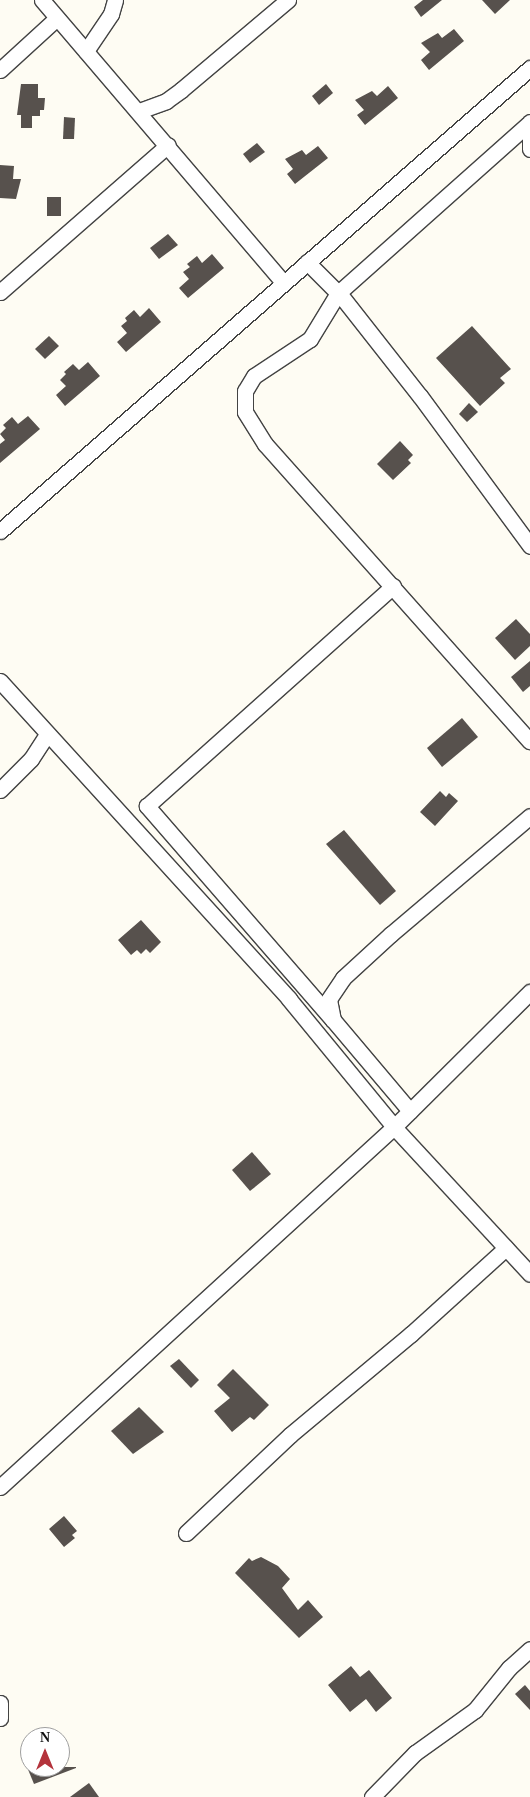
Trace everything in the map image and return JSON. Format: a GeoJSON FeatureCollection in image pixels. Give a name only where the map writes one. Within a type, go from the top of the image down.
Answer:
{"type":"FeatureCollection","features":[{"type":"Feature","properties":{"kind":"street"},"geometry":{"type":"LineString","coordinates":[[42,0],[117,90],[139,111],[284,283]]}},
{"type":"Feature","properties":{"kind":"street"},"geometry":{"type":"LineString","coordinates":[[86,51],[111,14],[115,0]]}},
{"type":"Feature","properties":{"kind":"street"},"geometry":{"type":"LineString","coordinates":[[139,111],[166,101],[182,90],[288,0]]}},
{"type":"Feature","properties":{"kind":"street"},"geometry":{"type":"LineString","coordinates":[[0,70],[57,18]]}},
{"type":"Feature","properties":{"kind":"street"},"geometry":{"type":"LineString","coordinates":[[0,531],[530,68]]}},
{"type":"Feature","properties":{"kind":"street"},"geometry":{"type":"LineString","coordinates":[[505,144],[530,149],[529,123]]}},
{"type":"Feature","properties":{"kind":"street"},"geometry":{"type":"LineString","coordinates":[[529,123],[338,293],[310,339],[254,376],[245,391],[245,412],[265,444],[530,741]]}},
{"type":"Feature","properties":{"kind":"street"},"geometry":{"type":"LineString","coordinates":[[0,292],[168,145]]}},
{"type":"Feature","properties":{"kind":"street"},"geometry":{"type":"LineString","coordinates":[[307,262],[338,293],[420,396],[530,546]]}},
{"type":"Feature","properties":{"kind":"street"},"geometry":{"type":"LineString","coordinates":[[393,586],[147,806],[410,1111]]}},
{"type":"Feature","properties":{"kind":"street"},"geometry":{"type":"LineString","coordinates":[[0,680],[289,999],[394,1127],[530,1274]]}},
{"type":"Feature","properties":{"kind":"street"},"geometry":{"type":"LineString","coordinates":[[0,790],[31,759],[47,734]]}},
{"type":"Feature","properties":{"kind":"street"},"geometry":{"type":"LineString","coordinates":[[333,1020],[329,999],[343,978],[530,816]]}},
{"type":"Feature","properties":{"kind":"street"},"geometry":{"type":"LineString","coordinates":[[0,1487],[394,1127],[530,992]]}},
{"type":"Feature","properties":{"kind":"street"},"geometry":{"type":"LineString","coordinates":[[186,1533],[290,1435],[411,1334],[506,1248]]}},
{"type":"Feature","properties":{"kind":"street"},"geometry":{"type":"LineString","coordinates":[[372,1797],[415,1753],[475,1710],[509,1668],[530,1649]]}},
{"type":"Feature","properties":{"kind":"street"},"geometry":{"type":"LineString","coordinates":[[0,1703],[0,1718]]}},
{"type":"Feature","properties":{"kind":"building"},"geometry":{"type":"Polygon","coordinates":[[[423,0],[442,0],[421,17],[414,7],[423,0]]]}},
{"type":"Feature","properties":{"kind":"building"},"geometry":{"type":"Polygon","coordinates":[[[482,0],[510,0],[495,14],[482,0]]]}},
{"type":"Feature","properties":{"kind":"building"},"geometry":{"type":"Polygon","coordinates":[[[454,29],[464,41],[429,70],[421,60],[430,52],[421,43],[438,33],[442,38],[454,29]]]}},
{"type":"Feature","properties":{"kind":"building"},"geometry":{"type":"Polygon","coordinates":[[[21,84],[38,84],[38,98],[45,98],[44,110],[40,110],[40,116],[32,116],[32,128],[21,128],[21,115],[17,115],[21,84]]]}},
{"type":"Feature","properties":{"kind":"building"},"geometry":{"type":"Polygon","coordinates":[[[326,84],[333,93],[319,105],[312,96],[326,84]]]}},
{"type":"Feature","properties":{"kind":"building"},"geometry":{"type":"Polygon","coordinates":[[[388,86],[398,98],[365,125],[357,115],[364,110],[355,100],[372,91],[377,96],[388,86]]]}},
{"type":"Feature","properties":{"kind":"building"},"geometry":{"type":"Polygon","coordinates":[[[64,117],[75,118],[74,139],[63,139],[64,117]]]}},
{"type":"Feature","properties":{"kind":"building"},"geometry":{"type":"Polygon","coordinates":[[[257,143],[265,152],[250,163],[243,154],[257,143]]]}},
{"type":"Feature","properties":{"kind":"building"},"geometry":{"type":"Polygon","coordinates":[[[318,146],[328,158],[295,184],[287,174],[293,169],[285,159],[302,150],[306,155],[318,146]]]}},
{"type":"Feature","properties":{"kind":"building"},"geometry":{"type":"Polygon","coordinates":[[[0,165],[14,166],[13,179],[21,179],[16,199],[0,198],[0,165]]]}},
{"type":"Feature","properties":{"kind":"building"},"geometry":{"type":"Polygon","coordinates":[[[47,197],[61,197],[61,216],[47,216],[47,197]]]}},
{"type":"Feature","properties":{"kind":"building"},"geometry":{"type":"Polygon","coordinates":[[[168,234],[178,245],[159,259],[150,248],[168,234]]]}},
{"type":"Feature","properties":{"kind":"building"},"geometry":{"type":"Polygon","coordinates":[[[212,254],[224,268],[188,298],[179,288],[189,279],[183,272],[190,267],[187,264],[197,256],[202,263],[212,254]]]}},
{"type":"Feature","properties":{"kind":"building"},"geometry":{"type":"Polygon","coordinates":[[[149,308],[161,322],[126,352],[117,342],[127,333],[121,326],[127,321],[125,318],[134,310],[140,317],[149,308]]]}},
{"type":"Feature","properties":{"kind":"building"},"geometry":{"type":"Polygon","coordinates":[[[472,326],[511,369],[500,378],[505,383],[480,406],[436,358],[472,326]]]}},
{"type":"Feature","properties":{"kind":"building"},"geometry":{"type":"Polygon","coordinates":[[[49,336],[59,346],[45,359],[35,349],[49,336]]]}},
{"type":"Feature","properties":{"kind":"building"},"geometry":{"type":"Polygon","coordinates":[[[88,362],[100,376],[65,406],[56,395],[66,386],[60,380],[66,374],[64,372],[73,364],[79,370],[88,362]]]}},
{"type":"Feature","properties":{"kind":"building"},"geometry":{"type":"Polygon","coordinates":[[[469,403],[478,412],[467,422],[459,414],[469,403]]]}},
{"type":"Feature","properties":{"kind":"building"},"geometry":{"type":"Polygon","coordinates":[[[28,416],[40,429],[0,463],[0,444],[5,440],[0,434],[6,428],[3,425],[12,417],[18,424],[28,416]]]}},
{"type":"Feature","properties":{"kind":"building"},"geometry":{"type":"Polygon","coordinates":[[[400,441],[413,455],[408,460],[411,463],[393,480],[377,464],[400,441]]]}},
{"type":"Feature","properties":{"kind":"building"},"geometry":{"type":"Polygon","coordinates":[[[516,619],[530,634],[530,646],[515,660],[495,638],[516,619]]]}},
{"type":"Feature","properties":{"kind":"building"},"geometry":{"type":"Polygon","coordinates":[[[530,661],[530,686],[523,692],[511,677],[530,661]]]}},
{"type":"Feature","properties":{"kind":"building"},"geometry":{"type":"Polygon","coordinates":[[[462,718],[478,737],[442,767],[427,748],[462,718]]]}},
{"type":"Feature","properties":{"kind":"building"},"geometry":{"type":"Polygon","coordinates":[[[440,791],[446,797],[449,793],[458,801],[435,826],[420,812],[440,791]]]}},
{"type":"Feature","properties":{"kind":"building"},"geometry":{"type":"Polygon","coordinates":[[[344,830],[396,891],[380,905],[326,844],[344,830]]]}},
{"type":"Feature","properties":{"kind":"building"},"geometry":{"type":"Polygon","coordinates":[[[141,920],[161,942],[150,953],[146,949],[141,954],[137,950],[131,955],[118,940],[141,920]]]}},
{"type":"Feature","properties":{"kind":"building"},"geometry":{"type":"Polygon","coordinates":[[[252,1152],[271,1174],[250,1191],[232,1170],[252,1152]]]}},
{"type":"Feature","properties":{"kind":"building"},"geometry":{"type":"Polygon","coordinates":[[[179,1359],[199,1380],[191,1388],[170,1366],[179,1359]]]}},
{"type":"Feature","properties":{"kind":"building"},"geometry":{"type":"Polygon","coordinates":[[[233,1369],[269,1405],[254,1420],[250,1417],[232,1432],[214,1411],[230,1398],[217,1385],[233,1369]]]}},
{"type":"Feature","properties":{"kind":"building"},"geometry":{"type":"Polygon","coordinates":[[[139,1407],[164,1432],[133,1454],[111,1431],[139,1407]]]}},
{"type":"Feature","properties":{"kind":"building"},"geometry":{"type":"Polygon","coordinates":[[[64,1516],[77,1531],[72,1535],[75,1538],[64,1547],[49,1529],[64,1516]]]}},
{"type":"Feature","properties":{"kind":"building"},"geometry":{"type":"Polygon","coordinates":[[[261,1557],[278,1566],[290,1579],[282,1588],[298,1610],[308,1600],[323,1617],[299,1638],[235,1573],[249,1558],[252,1561],[261,1557]]]}},
{"type":"Feature","properties":{"kind":"building"},"geometry":{"type":"Polygon","coordinates":[[[351,1666],[360,1677],[369,1670],[392,1698],[376,1712],[366,1699],[350,1712],[328,1685],[351,1666]]]}},
{"type":"Feature","properties":{"kind":"building"},"geometry":{"type":"Polygon","coordinates":[[[525,1685],[530,1691],[530,1710],[515,1694],[525,1685]]]}},
{"type":"Feature","properties":{"kind":"building"},"geometry":{"type":"Polygon","coordinates":[[[31,1777],[52,1777],[34,1784],[31,1777]]]}},
{"type":"Feature","properties":{"kind":"building"},"geometry":{"type":"Polygon","coordinates":[[[89,1783],[99,1797],[70,1797],[89,1783]]]}}]}
